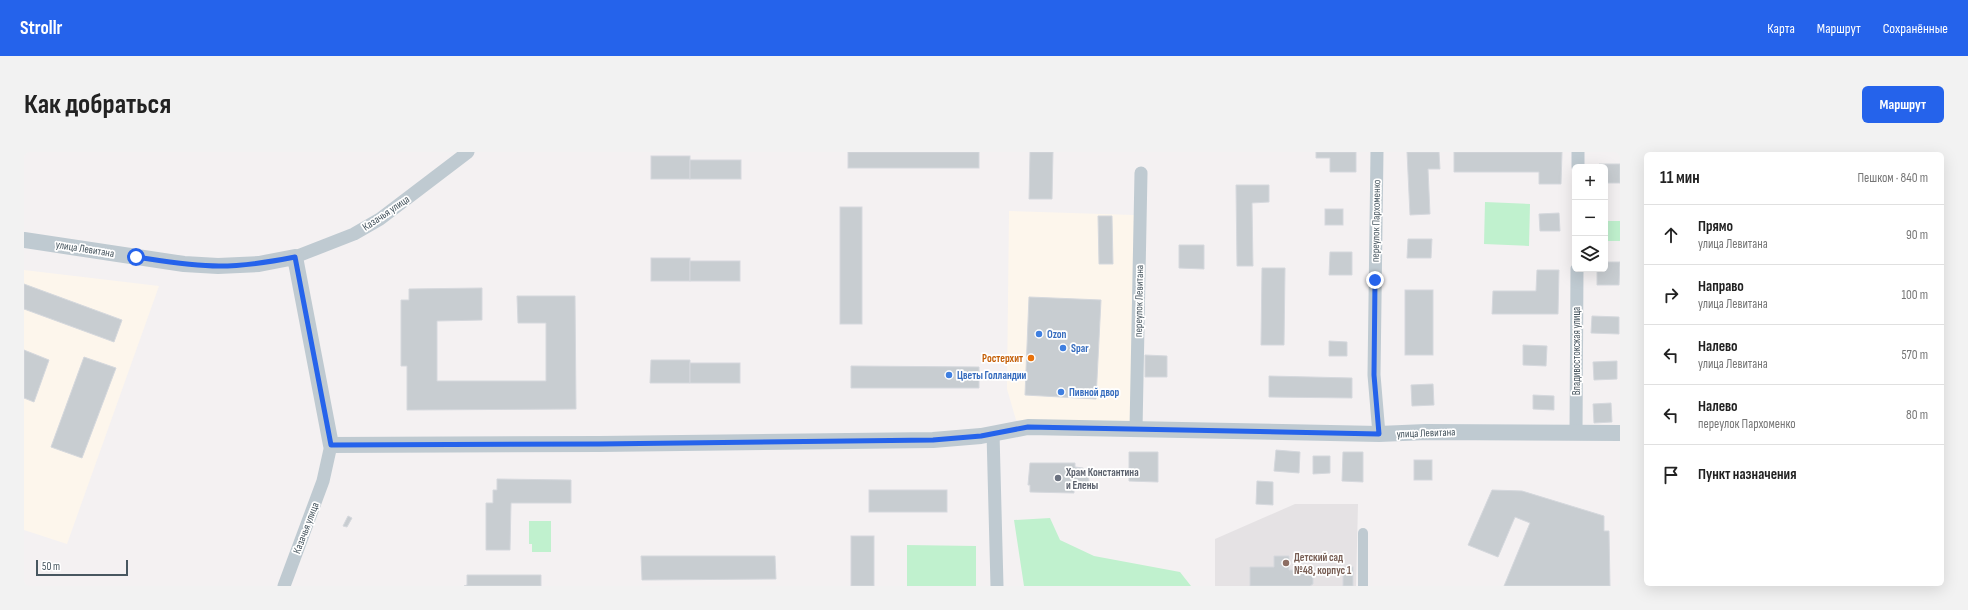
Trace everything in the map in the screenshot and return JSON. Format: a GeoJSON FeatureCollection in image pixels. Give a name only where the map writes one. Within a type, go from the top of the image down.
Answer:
{"type":"FeatureCollection","features":[{"type":"Feature","properties":{"kind":"street","name":"Казачья улица"},"geometry":{"type":"LineString","coordinates":[[295,257],[354,234],[380,218],[468,152]]}},
{"type":"Feature","properties":{"kind":"street","name":"переулок Пархоменко"},"geometry":{"type":"LineString","coordinates":[[1377,152],[1374,375],[1379,434]]}},
{"type":"Feature","properties":{"kind":"street"},"geometry":{"type":"LineString","coordinates":[[1578,152],[1578,164]]}},
{"type":"Feature","properties":{"kind":"street","name":"переулок Левитана"},"geometry":{"type":"LineString","coordinates":[[1136,429],[1141,173]]}},
{"type":"Feature","properties":{"kind":"street","name":"улица Левитана"},"geometry":{"type":"LineString","coordinates":[[24,240],[184,264],[218,266],[259,264],[295,257]]}},
{"type":"Feature","properties":{"kind":"street"},"geometry":{"type":"LineString","coordinates":[[295,257],[331,445]]}},
{"type":"Feature","properties":{"kind":"street","name":"Владивостокская улица"},"geometry":{"type":"LineString","coordinates":[[1576,432],[1577,272]]}},
{"type":"Feature","properties":{"kind":"street","name":"улица Левитана"},"geometry":{"type":"LineString","coordinates":[[331,445],[599,444],[933,440],[1028,427],[1379,434],[1426,432],[1620,433]]}},
{"type":"Feature","properties":{"kind":"street"},"geometry":{"type":"LineString","coordinates":[[993,433],[997,586]]}},
{"type":"Feature","properties":{"kind":"street","name":"Казачья улица"},"geometry":{"type":"LineString","coordinates":[[284,586],[323,481],[331,445]]}},
{"type":"Feature","properties":{"kind":"street"},"geometry":{"type":"LineString","coordinates":[[1363,533],[1363,586]]}},
{"type":"Feature","properties":{"kind":"shaded area"},"geometry":{"type":"Polygon","coordinates":[[[1009,211],[1134,215],[1131,422],[1016,420],[1007,389],[1009,211]]]}},
{"type":"Feature","properties":{"kind":"shaded area"},"geometry":{"type":"Polygon","coordinates":[[[24,270],[159,286],[67,544],[24,530],[24,270]]]}},
{"type":"Feature","properties":{"kind":"shaded area","name":"Детский сад №48, корпус 1"},"geometry":{"type":"Polygon","coordinates":[[[1295,504],[1358,504],[1356,586],[1215,586],[1215,539],[1295,504]]]}},
{"type":"Feature","properties":{"kind":"green space"},"geometry":{"type":"Polygon","coordinates":[[[1485,202],[1530,204],[1529,246],[1484,244],[1485,202]]]}},
{"type":"Feature","properties":{"kind":"green space"},"geometry":{"type":"Polygon","coordinates":[[[1608,221],[1620,221],[1620,241],[1608,241],[1608,221]]]}},
{"type":"Feature","properties":{"kind":"green space"},"geometry":{"type":"Polygon","coordinates":[[[1050,518],[1060,540],[1094,556],[1180,572],[1191,586],[1024,586],[1014,520],[1050,518]]]}},
{"type":"Feature","properties":{"kind":"green space"},"geometry":{"type":"Polygon","coordinates":[[[529,521],[551,521],[551,552],[532,552],[532,544],[529,544],[529,521]]]}},
{"type":"Feature","properties":{"kind":"green space"},"geometry":{"type":"Polygon","coordinates":[[[907,545],[976,546],[976,586],[907,586],[907,545]]]}},
{"type":"Feature","properties":{"kind":"building"},"geometry":{"type":"Polygon","coordinates":[[[848,152],[979,152],[979,168],[848,168],[848,152]]]}},
{"type":"Feature","properties":{"kind":"building"},"geometry":{"type":"Polygon","coordinates":[[[1030,152],[1053,152],[1052,199],[1029,199],[1030,152]]]}},
{"type":"Feature","properties":{"kind":"building"},"geometry":{"type":"Polygon","coordinates":[[[1316,152],[1356,152],[1356,172],[1330,172],[1330,158],[1316,158],[1316,152]]]}},
{"type":"Feature","properties":{"kind":"building"},"geometry":{"type":"Polygon","coordinates":[[[1407,152],[1439,152],[1440,169],[1428,169],[1430,214],[1410,215],[1407,152]]]}},
{"type":"Feature","properties":{"kind":"building"},"geometry":{"type":"Polygon","coordinates":[[[1454,152],[1562,152],[1561,184],[1539,184],[1539,172],[1454,172],[1454,152]]]}},
{"type":"Feature","properties":{"kind":"building"},"geometry":{"type":"Polygon","coordinates":[[[651,156],[690,156],[690,179],[651,179],[651,156]]]}},
{"type":"Feature","properties":{"kind":"building"},"geometry":{"type":"Polygon","coordinates":[[[690,160],[741,160],[741,179],[690,179],[690,160]]]}},
{"type":"Feature","properties":{"kind":"building"},"geometry":{"type":"Polygon","coordinates":[[[1608,164],[1620,164],[1620,183],[1608,183],[1608,164]]]}},
{"type":"Feature","properties":{"kind":"building"},"geometry":{"type":"Polygon","coordinates":[[[1236,185],[1269,185],[1269,202],[1252,203],[1253,266],[1237,266],[1236,185]]]}},
{"type":"Feature","properties":{"kind":"building"},"geometry":{"type":"Polygon","coordinates":[[[840,207],[862,207],[862,324],[840,324],[840,207]]]}},
{"type":"Feature","properties":{"kind":"building"},"geometry":{"type":"Polygon","coordinates":[[[1325,209],[1343,209],[1343,225],[1325,225],[1325,209]]]}},
{"type":"Feature","properties":{"kind":"building"},"geometry":{"type":"Polygon","coordinates":[[[1559,213],[1560,231],[1540,231],[1539,214],[1559,213]]]}},
{"type":"Feature","properties":{"kind":"building"},"geometry":{"type":"Polygon","coordinates":[[[1098,216],[1112,216],[1113,264],[1099,264],[1098,216]]]}},
{"type":"Feature","properties":{"kind":"building"},"geometry":{"type":"Polygon","coordinates":[[[1408,239],[1432,239],[1431,258],[1407,258],[1408,239]]]}},
{"type":"Feature","properties":{"kind":"building"},"geometry":{"type":"Polygon","coordinates":[[[1179,245],[1204,245],[1204,269],[1179,268],[1179,245]]]}},
{"type":"Feature","properties":{"kind":"building"},"geometry":{"type":"Polygon","coordinates":[[[1330,252],[1352,252],[1352,275],[1329,275],[1330,252]]]}},
{"type":"Feature","properties":{"kind":"building"},"geometry":{"type":"Polygon","coordinates":[[[651,258],[690,258],[690,281],[651,281],[651,258]]]}},
{"type":"Feature","properties":{"kind":"building"},"geometry":{"type":"Polygon","coordinates":[[[690,261],[740,261],[740,281],[690,281],[690,261]]]}},
{"type":"Feature","properties":{"kind":"building"},"geometry":{"type":"Polygon","coordinates":[[[1608,262],[1620,262],[1619,285],[1597,285],[1597,272],[1608,272],[1608,262]]]}},
{"type":"Feature","properties":{"kind":"building"},"geometry":{"type":"Polygon","coordinates":[[[1262,268],[1285,268],[1284,345],[1261,345],[1262,268]]]}},
{"type":"Feature","properties":{"kind":"building"},"geometry":{"type":"Polygon","coordinates":[[[1537,270],[1559,270],[1558,314],[1492,314],[1493,291],[1536,291],[1537,270]]]}},
{"type":"Feature","properties":{"kind":"building"},"geometry":{"type":"Polygon","coordinates":[[[24,284],[122,320],[114,342],[24,309],[24,284]]]}},
{"type":"Feature","properties":{"kind":"building"},"geometry":{"type":"Polygon","coordinates":[[[482,288],[482,320],[437,321],[437,381],[546,381],[546,323],[518,323],[517,296],[575,296],[576,409],[407,410],[407,366],[401,366],[401,300],[409,300],[409,289],[482,288]]]}},
{"type":"Feature","properties":{"kind":"building"},"geometry":{"type":"Polygon","coordinates":[[[1405,290],[1433,290],[1433,355],[1405,355],[1405,290]]]}},
{"type":"Feature","properties":{"kind":"building","name":"Spar"},"geometry":{"type":"Polygon","coordinates":[[[1029,297],[1101,300],[1096,399],[1025,395],[1029,297]]]}},
{"type":"Feature","properties":{"kind":"building"},"geometry":{"type":"Polygon","coordinates":[[[1592,316],[1619,317],[1619,334],[1591,333],[1592,316]]]}},
{"type":"Feature","properties":{"kind":"building"},"geometry":{"type":"Polygon","coordinates":[[[1329,341],[1347,342],[1347,356],[1329,356],[1329,341]]]}},
{"type":"Feature","properties":{"kind":"building"},"geometry":{"type":"Polygon","coordinates":[[[1523,345],[1547,346],[1546,366],[1523,365],[1523,345]]]}},
{"type":"Feature","properties":{"kind":"building"},"geometry":{"type":"Polygon","coordinates":[[[24,350],[49,360],[34,402],[24,398],[24,350]]]}},
{"type":"Feature","properties":{"kind":"building"},"geometry":{"type":"Polygon","coordinates":[[[1145,355],[1167,356],[1167,377],[1145,377],[1145,355]]]}},
{"type":"Feature","properties":{"kind":"building"},"geometry":{"type":"Polygon","coordinates":[[[84,357],[116,368],[82,458],[51,447],[84,357]]]}},
{"type":"Feature","properties":{"kind":"building"},"geometry":{"type":"Polygon","coordinates":[[[651,360],[690,360],[690,383],[650,383],[651,360]]]}},
{"type":"Feature","properties":{"kind":"building"},"geometry":{"type":"Polygon","coordinates":[[[1617,361],[1617,379],[1594,380],[1593,362],[1617,361]]]}},
{"type":"Feature","properties":{"kind":"building"},"geometry":{"type":"Polygon","coordinates":[[[690,363],[740,363],[740,383],[690,383],[690,363]]]}},
{"type":"Feature","properties":{"kind":"building"},"geometry":{"type":"Polygon","coordinates":[[[851,366],[979,367],[979,388],[851,388],[851,366]]]}},
{"type":"Feature","properties":{"kind":"building"},"geometry":{"type":"Polygon","coordinates":[[[1269,376],[1352,378],[1352,398],[1269,397],[1269,376]]]}},
{"type":"Feature","properties":{"kind":"building"},"geometry":{"type":"Polygon","coordinates":[[[1433,384],[1434,405],[1412,406],[1411,385],[1433,384]]]}},
{"type":"Feature","properties":{"kind":"building"},"geometry":{"type":"Polygon","coordinates":[[[1533,395],[1554,396],[1554,410],[1533,409],[1533,395]]]}},
{"type":"Feature","properties":{"kind":"building"},"geometry":{"type":"Polygon","coordinates":[[[1611,403],[1612,422],[1594,423],[1593,404],[1611,403]]]}},
{"type":"Feature","properties":{"kind":"building"},"geometry":{"type":"Polygon","coordinates":[[[1276,450],[1300,452],[1299,473],[1274,471],[1276,450]]]}},
{"type":"Feature","properties":{"kind":"building"},"geometry":{"type":"Polygon","coordinates":[[[1129,452],[1158,452],[1158,482],[1129,481],[1129,452]]]}},
{"type":"Feature","properties":{"kind":"building"},"geometry":{"type":"Polygon","coordinates":[[[1343,452],[1363,452],[1363,482],[1342,481],[1343,452]]]}},
{"type":"Feature","properties":{"kind":"building"},"geometry":{"type":"Polygon","coordinates":[[[1313,456],[1330,456],[1330,473],[1313,474],[1313,456]]]}},
{"type":"Feature","properties":{"kind":"building"},"geometry":{"type":"Polygon","coordinates":[[[1414,460],[1432,460],[1432,480],[1414,480],[1414,460]]]}},
{"type":"Feature","properties":{"kind":"building","name":"Храм Константина и Елены"},"geometry":{"type":"Polygon","coordinates":[[[1030,463],[1075,463],[1075,467],[1083,468],[1088,472],[1089,481],[1084,487],[1074,489],[1074,493],[1030,492],[1030,485],[1028,485],[1030,463]]]}},
{"type":"Feature","properties":{"kind":"building"},"geometry":{"type":"Polygon","coordinates":[[[497,479],[571,480],[571,503],[511,503],[510,550],[486,550],[486,503],[493,503],[493,490],[497,490],[497,479]]]}},
{"type":"Feature","properties":{"kind":"building"},"geometry":{"type":"Polygon","coordinates":[[[1257,481],[1273,482],[1273,505],[1256,504],[1257,481]]]}},
{"type":"Feature","properties":{"kind":"building"},"geometry":{"type":"Polygon","coordinates":[[[869,490],[947,490],[947,512],[869,512],[869,490]]]}},
{"type":"Feature","properties":{"kind":"building"},"geometry":{"type":"Polygon","coordinates":[[[1492,490],[1522,491],[1604,516],[1604,531],[1609,531],[1610,586],[1504,586],[1530,523],[1515,517],[1498,557],[1468,545],[1492,490]]]}},
{"type":"Feature","properties":{"kind":"building"},"geometry":{"type":"Polygon","coordinates":[[[348,516],[352,518],[347,527],[343,526],[348,516]]]}},
{"type":"Feature","properties":{"kind":"building"},"geometry":{"type":"Polygon","coordinates":[[[851,536],[874,536],[874,586],[851,586],[851,536]]]}},
{"type":"Feature","properties":{"kind":"building"},"geometry":{"type":"Polygon","coordinates":[[[641,556],[775,556],[776,579],[642,580],[641,556]]]}},
{"type":"Feature","properties":{"kind":"building"},"geometry":{"type":"Polygon","coordinates":[[[1274,556],[1289,556],[1289,570],[1311,570],[1311,573],[1313,574],[1313,584],[1310,586],[1250,586],[1250,567],[1274,567],[1274,556]]]}},
{"type":"Feature","properties":{"kind":"building"},"geometry":{"type":"Polygon","coordinates":[[[1343,567],[1353,567],[1353,586],[1343,586],[1343,567]]]}},
{"type":"Feature","properties":{"kind":"building"},"geometry":{"type":"Polygon","coordinates":[[[467,575],[541,575],[541,586],[464,586],[467,585],[467,575]]]}},
{"type":"Feature","properties":{"kind":"place","name":"Ozon"},"geometry":{"type":"Point","coordinates":[1039,334]}},
{"type":"Feature","properties":{"kind":"place","name":"Spar"},"geometry":{"type":"Point","coordinates":[1063,348]}},
{"type":"Feature","properties":{"kind":"place","name":"Ростерхит"},"geometry":{"type":"Point","coordinates":[1031,358]}},
{"type":"Feature","properties":{"kind":"place","name":"Цветы Голландии"},"geometry":{"type":"Point","coordinates":[949,375]}},
{"type":"Feature","properties":{"kind":"place","name":"Пивной двор"},"geometry":{"type":"Point","coordinates":[1061,392]}},
{"type":"Feature","properties":{"kind":"place","name":"Храм Константина и Елены"},"geometry":{"type":"Point","coordinates":[1058,478]}},
{"type":"Feature","properties":{"kind":"place","name":"Детский сад №48, корпус 1"},"geometry":{"type":"Point","coordinates":[1286,563]}},
{"type":"Feature","properties":{"kind":"route"},"geometry":{"type":"LineString","coordinates":[[136,257],[184,264],[218,266],[259,264],[295,257],[331,445],[599,444],[933,440],[981,436],[1010,429],[1028,427],[1379,434],[1374,375],[1375,280]]}}]}
